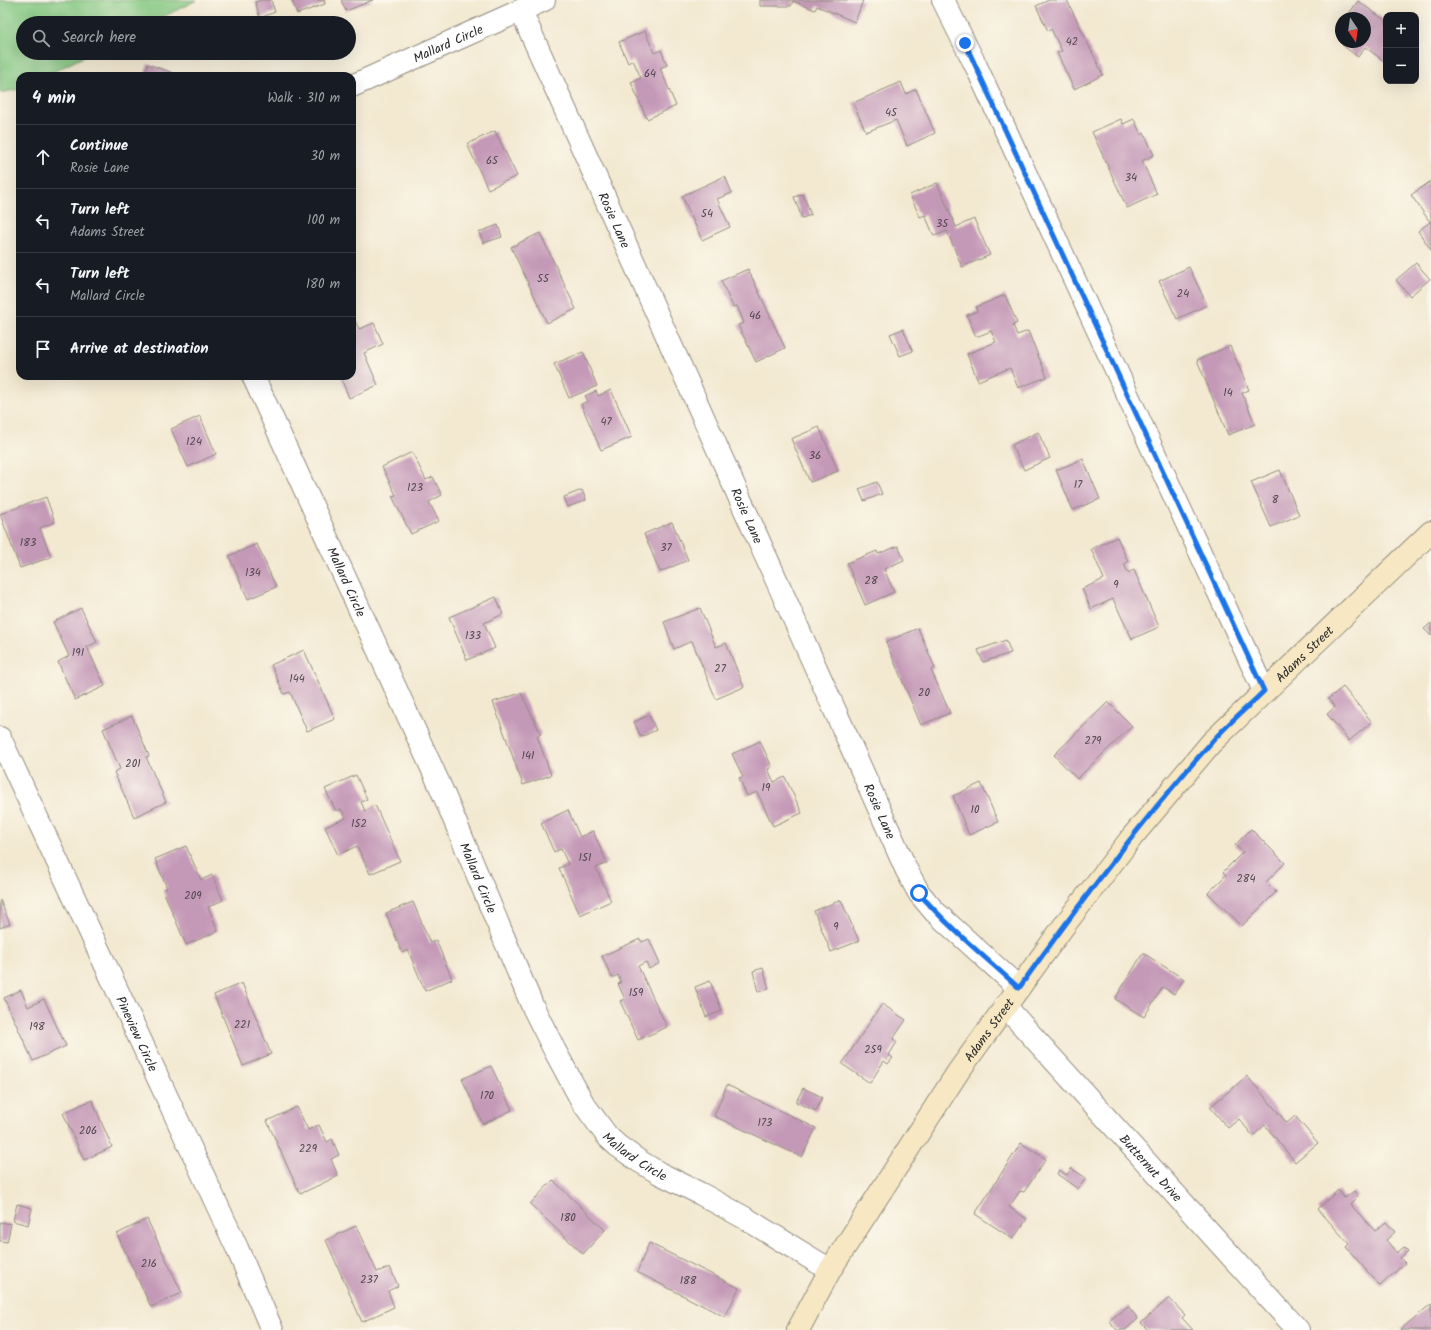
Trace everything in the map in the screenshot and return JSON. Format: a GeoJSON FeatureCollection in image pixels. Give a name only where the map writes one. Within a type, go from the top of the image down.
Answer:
{"type":"FeatureCollection","features":[{"type":"Feature","properties":{"kind":"street","name":"Mallard Circle"},"geometry":{"type":"LineString","coordinates":[[356,84],[544,0]]}},
{"type":"Feature","properties":{"kind":"street"},"geometry":{"type":"LineString","coordinates":[[943,0],[954,20],[1264,691]]}},
{"type":"Feature","properties":{"kind":"street","name":"Rosie Lane"},"geometry":{"type":"LineString","coordinates":[[521,11],[907,871],[919,893],[934,911],[1019,988]]}},
{"type":"Feature","properties":{"kind":"street","name":"Mallard Circle"},"geometry":{"type":"LineString","coordinates":[[255,380],[441,788],[532,1005],[557,1056],[583,1103],[608,1137],[639,1161],[659,1173],[720,1204],[830,1270]]}},
{"type":"Feature","properties":{"kind":"street","name":"Adams Street"},"geometry":{"type":"LineString","coordinates":[[798,1330],[830,1270],[958,1072],[1066,923],[1132,837],[1211,743],[1431,532]]}},
{"type":"Feature","properties":{"kind":"street","name":"Pineview Circle"},"geometry":{"type":"LineString","coordinates":[[0,738],[237,1248],[272,1330]]}},
{"type":"Feature","properties":{"kind":"street","name":"Butternut Drive"},"geometry":{"type":"LineString","coordinates":[[1005,1006],[1298,1330]]}},
{"type":"Feature","properties":{"kind":"green space"},"geometry":{"type":"Polygon","coordinates":[[[0,0],[197,0],[165,16],[16,16],[16,60],[77,60],[53,72],[16,72],[16,90],[0,93],[0,0]]]}},
{"type":"Feature","properties":{"kind":"building"},"geometry":{"type":"Polygon","coordinates":[[[271,0],[275,12],[265,16],[259,16],[255,2],[271,0]]]}},
{"type":"Feature","properties":{"kind":"building"},"geometry":{"type":"Polygon","coordinates":[[[292,0],[324,0],[325,4],[297,14],[292,0]]]}},
{"type":"Feature","properties":{"kind":"building"},"geometry":{"type":"Polygon","coordinates":[[[341,0],[373,0],[346,11],[341,0]]]}},
{"type":"Feature","properties":{"kind":"building"},"geometry":{"type":"Polygon","coordinates":[[[760,0],[863,0],[855,22],[817,6],[815,10],[793,1],[791,6],[760,6],[760,0]]]}},
{"type":"Feature","properties":{"kind":"building"},"geometry":{"type":"Polygon","coordinates":[[[1049,0],[1067,0],[1103,75],[1074,89],[1057,53],[1062,51],[1051,29],[1048,31],[1036,6],[1049,0]]]}},
{"type":"Feature","properties":{"kind":"building"},"geometry":{"type":"Polygon","coordinates":[[[1358,1],[1383,19],[1383,60],[1366,48],[1371,48],[1371,12],[1350,12],[1358,1]]]}},
{"type":"Feature","properties":{"kind":"building"},"geometry":{"type":"Polygon","coordinates":[[[645,31],[654,53],[661,50],[667,65],[660,68],[676,106],[647,119],[631,82],[641,78],[633,60],[628,63],[619,42],[645,31]]]}},
{"type":"Feature","properties":{"kind":"building"},"geometry":{"type":"Polygon","coordinates":[[[1346,48],[1364,48],[1358,57],[1346,48]]]}},
{"type":"Feature","properties":{"kind":"building"},"geometry":{"type":"Polygon","coordinates":[[[148,64],[170,72],[145,72],[148,64]]]}},
{"type":"Feature","properties":{"kind":"building"},"geometry":{"type":"Polygon","coordinates":[[[901,82],[906,94],[916,89],[935,133],[907,146],[896,120],[866,132],[853,103],[901,82]]]}},
{"type":"Feature","properties":{"kind":"building"},"geometry":{"type":"Polygon","coordinates":[[[1121,119],[1123,124],[1134,119],[1141,135],[1144,133],[1154,155],[1142,161],[1157,194],[1127,208],[1092,132],[1121,119]]]}},
{"type":"Feature","properties":{"kind":"building"},"geometry":{"type":"Polygon","coordinates":[[[495,131],[517,176],[488,189],[467,144],[495,131]]]}},
{"type":"Feature","properties":{"kind":"building"},"geometry":{"type":"Polygon","coordinates":[[[725,176],[732,193],[717,199],[730,227],[702,240],[682,196],[725,176]]]}},
{"type":"Feature","properties":{"kind":"building"},"geometry":{"type":"Polygon","coordinates":[[[1431,181],[1431,250],[1418,231],[1430,222],[1411,195],[1431,181]]]}},
{"type":"Feature","properties":{"kind":"building"},"geometry":{"type":"Polygon","coordinates":[[[937,183],[956,227],[974,219],[990,255],[962,267],[947,231],[934,236],[925,215],[920,217],[910,195],[937,183]]]}},
{"type":"Feature","properties":{"kind":"building"},"geometry":{"type":"Polygon","coordinates":[[[803,194],[811,215],[802,218],[794,197],[803,194]]]}},
{"type":"Feature","properties":{"kind":"building"},"geometry":{"type":"Polygon","coordinates":[[[498,225],[502,237],[483,243],[479,232],[498,225]]]}},
{"type":"Feature","properties":{"kind":"building"},"geometry":{"type":"Polygon","coordinates":[[[540,233],[576,309],[547,323],[511,247],[540,233]]]}},
{"type":"Feature","properties":{"kind":"building"},"geometry":{"type":"Polygon","coordinates":[[[1416,263],[1430,279],[1410,296],[1396,280],[1416,263]]]}},
{"type":"Feature","properties":{"kind":"building"},"geometry":{"type":"Polygon","coordinates":[[[1189,267],[1207,305],[1177,319],[1159,281],[1189,267]]]}},
{"type":"Feature","properties":{"kind":"building"},"geometry":{"type":"Polygon","coordinates":[[[748,269],[785,348],[756,362],[738,325],[744,323],[737,306],[733,307],[721,281],[748,269]]]}},
{"type":"Feature","properties":{"kind":"building"},"geometry":{"type":"Polygon","coordinates":[[[1005,295],[1017,323],[1013,325],[1017,335],[1028,331],[1047,377],[1018,388],[1010,368],[978,381],[967,354],[996,342],[991,331],[976,337],[967,315],[977,311],[976,307],[1005,295]]]}},
{"type":"Feature","properties":{"kind":"building"},"geometry":{"type":"Polygon","coordinates":[[[356,323],[359,329],[374,323],[383,344],[364,353],[378,385],[349,398],[342,380],[356,380],[356,323]]]}},
{"type":"Feature","properties":{"kind":"building"},"geometry":{"type":"Polygon","coordinates":[[[903,329],[913,351],[900,356],[890,334],[903,329]]]}},
{"type":"Feature","properties":{"kind":"building"},"geometry":{"type":"Polygon","coordinates":[[[1230,346],[1249,390],[1242,393],[1255,424],[1228,435],[1197,360],[1230,346]]]}},
{"type":"Feature","properties":{"kind":"building"},"geometry":{"type":"Polygon","coordinates":[[[583,352],[597,386],[569,398],[554,364],[583,352]]]}},
{"type":"Feature","properties":{"kind":"building"},"geometry":{"type":"Polygon","coordinates":[[[611,390],[632,437],[601,450],[581,404],[588,401],[585,396],[596,391],[598,396],[611,390]]]}},
{"type":"Feature","properties":{"kind":"building"},"geometry":{"type":"Polygon","coordinates":[[[200,416],[216,454],[188,467],[171,429],[200,416]]]}},
{"type":"Feature","properties":{"kind":"building"},"geometry":{"type":"Polygon","coordinates":[[[819,427],[838,471],[810,482],[791,439],[819,427]]]}},
{"type":"Feature","properties":{"kind":"building"},"geometry":{"type":"Polygon","coordinates":[[[1038,432],[1050,458],[1024,470],[1012,445],[1038,432]]]}},
{"type":"Feature","properties":{"kind":"building"},"geometry":{"type":"Polygon","coordinates":[[[412,452],[426,480],[433,477],[442,495],[429,502],[439,521],[411,534],[392,496],[396,495],[382,467],[412,452]]]}},
{"type":"Feature","properties":{"kind":"building"},"geometry":{"type":"Polygon","coordinates":[[[1083,459],[1100,499],[1073,510],[1056,470],[1083,459]]]}},
{"type":"Feature","properties":{"kind":"building"},"geometry":{"type":"Polygon","coordinates":[[[1280,470],[1299,515],[1271,527],[1251,482],[1280,470]]]}},
{"type":"Feature","properties":{"kind":"building"},"geometry":{"type":"Polygon","coordinates":[[[877,482],[882,494],[864,501],[859,489],[877,482]]]}},
{"type":"Feature","properties":{"kind":"building"},"geometry":{"type":"Polygon","coordinates":[[[582,490],[586,500],[568,507],[564,497],[582,490]]]}},
{"type":"Feature","properties":{"kind":"building"},"geometry":{"type":"Polygon","coordinates":[[[46,497],[55,522],[40,528],[51,557],[20,568],[0,514],[46,497]]]}},
{"type":"Feature","properties":{"kind":"building"},"geometry":{"type":"Polygon","coordinates":[[[672,522],[688,560],[660,572],[644,534],[672,522]]]}},
{"type":"Feature","properties":{"kind":"building"},"geometry":{"type":"Polygon","coordinates":[[[1117,537],[1128,562],[1124,564],[1128,573],[1134,570],[1159,627],[1132,639],[1113,599],[1091,609],[1082,589],[1104,579],[1091,549],[1117,537]]]}},
{"type":"Feature","properties":{"kind":"building"},"geometry":{"type":"Polygon","coordinates":[[[257,544],[276,587],[248,599],[229,556],[257,544]]]}},
{"type":"Feature","properties":{"kind":"building"},"geometry":{"type":"Polygon","coordinates":[[[898,546],[904,560],[884,569],[894,592],[865,605],[847,563],[877,551],[878,554],[898,546]]]}},
{"type":"Feature","properties":{"kind":"building"},"geometry":{"type":"Polygon","coordinates":[[[496,597],[503,614],[484,623],[495,648],[467,660],[449,617],[496,597]]]}},
{"type":"Feature","properties":{"kind":"building"},"geometry":{"type":"Polygon","coordinates":[[[81,608],[97,642],[87,647],[105,686],[75,700],[58,662],[69,656],[53,622],[81,608]]]}},
{"type":"Feature","properties":{"kind":"building"},"geometry":{"type":"Polygon","coordinates":[[[700,608],[716,647],[726,643],[744,687],[716,699],[692,641],[674,649],[664,622],[700,608]]]}},
{"type":"Feature","properties":{"kind":"building"},"geometry":{"type":"Polygon","coordinates":[[[1431,623],[1431,636],[1424,629],[1431,623]]]}},
{"type":"Feature","properties":{"kind":"building"},"geometry":{"type":"Polygon","coordinates":[[[918,628],[935,668],[931,670],[950,713],[921,725],[886,642],[918,628]]]}},
{"type":"Feature","properties":{"kind":"building"},"geometry":{"type":"Polygon","coordinates":[[[1006,640],[1011,653],[983,662],[978,650],[1006,640]]]}},
{"type":"Feature","properties":{"kind":"building"},"geometry":{"type":"Polygon","coordinates":[[[304,650],[335,719],[307,731],[290,692],[284,694],[271,665],[304,650]]]}},
{"type":"Feature","properties":{"kind":"building"},"geometry":{"type":"Polygon","coordinates":[[[1343,687],[1372,722],[1349,741],[1327,714],[1335,707],[1328,699],[1343,687]]]}},
{"type":"Feature","properties":{"kind":"building"},"geometry":{"type":"Polygon","coordinates":[[[521,693],[541,734],[537,736],[551,775],[523,785],[493,702],[521,693]]]}},
{"type":"Feature","properties":{"kind":"building"},"geometry":{"type":"Polygon","coordinates":[[[1108,702],[1132,726],[1077,779],[1054,755],[1108,702]]]}},
{"type":"Feature","properties":{"kind":"building"},"geometry":{"type":"Polygon","coordinates":[[[649,715],[656,730],[641,737],[634,722],[649,715]]]}},
{"type":"Feature","properties":{"kind":"building"},"geometry":{"type":"Polygon","coordinates":[[[132,716],[149,756],[146,757],[166,802],[134,817],[114,772],[120,769],[103,729],[132,716]]]}},
{"type":"Feature","properties":{"kind":"building"},"geometry":{"type":"Polygon","coordinates":[[[760,741],[772,767],[768,769],[774,782],[785,777],[802,813],[773,826],[757,792],[747,796],[739,778],[743,777],[732,754],[760,741]]]}},
{"type":"Feature","properties":{"kind":"building"},"geometry":{"type":"Polygon","coordinates":[[[356,775],[367,799],[361,802],[365,811],[375,805],[400,861],[370,874],[357,846],[338,855],[325,827],[346,818],[341,809],[336,811],[325,789],[356,775]]]}},
{"type":"Feature","properties":{"kind":"building"},"geometry":{"type":"Polygon","coordinates":[[[981,783],[998,822],[969,835],[953,796],[981,783]]]}},
{"type":"Feature","properties":{"kind":"building"},"geometry":{"type":"Polygon","coordinates":[[[568,810],[580,837],[593,831],[607,863],[596,868],[611,901],[580,915],[559,868],[568,864],[561,849],[554,852],[541,823],[568,810]]]}},
{"type":"Feature","properties":{"kind":"building"},"geometry":{"type":"Polygon","coordinates":[[[1251,829],[1285,863],[1266,882],[1276,892],[1242,926],[1208,893],[1226,875],[1223,872],[1243,852],[1235,845],[1251,829]]]}},
{"type":"Feature","properties":{"kind":"building"},"geometry":{"type":"Polygon","coordinates":[[[186,846],[201,880],[212,875],[223,900],[208,907],[218,931],[186,945],[163,890],[167,888],[155,859],[186,846]]]}},
{"type":"Feature","properties":{"kind":"building"},"geometry":{"type":"Polygon","coordinates":[[[0,900],[10,924],[0,928],[0,900]]]}},
{"type":"Feature","properties":{"kind":"building"},"geometry":{"type":"Polygon","coordinates":[[[841,900],[859,941],[831,952],[814,911],[841,900]]]}},
{"type":"Feature","properties":{"kind":"building"},"geometry":{"type":"Polygon","coordinates":[[[413,902],[430,943],[436,940],[452,979],[425,991],[408,950],[402,953],[386,913],[413,902]]]}},
{"type":"Feature","properties":{"kind":"building"},"geometry":{"type":"Polygon","coordinates":[[[640,939],[642,942],[649,939],[660,963],[649,969],[646,962],[638,966],[667,1027],[638,1040],[620,1001],[625,999],[618,984],[621,983],[618,975],[612,978],[602,956],[640,939]]]}},
{"type":"Feature","properties":{"kind":"building"},"geometry":{"type":"Polygon","coordinates":[[[1143,953],[1184,979],[1174,994],[1163,987],[1144,1017],[1115,999],[1143,953]]]}},
{"type":"Feature","properties":{"kind":"building"},"geometry":{"type":"Polygon","coordinates":[[[763,968],[769,989],[758,992],[753,971],[763,968]]]}},
{"type":"Feature","properties":{"kind":"building"},"geometry":{"type":"Polygon","coordinates":[[[710,981],[722,1011],[706,1017],[695,987],[710,981]]]}},
{"type":"Feature","properties":{"kind":"building"},"geometry":{"type":"Polygon","coordinates":[[[242,983],[271,1054],[243,1066],[214,995],[242,983]]]}},
{"type":"Feature","properties":{"kind":"building"},"geometry":{"type":"Polygon","coordinates":[[[21,990],[28,1007],[44,999],[66,1046],[33,1061],[4,998],[21,990]]]}},
{"type":"Feature","properties":{"kind":"building"},"geometry":{"type":"Polygon","coordinates":[[[882,1004],[906,1020],[893,1039],[897,1042],[889,1055],[893,1058],[888,1064],[884,1061],[870,1083],[842,1064],[882,1004]]]}},
{"type":"Feature","properties":{"kind":"building"},"geometry":{"type":"Polygon","coordinates":[[[491,1066],[512,1110],[483,1124],[462,1079],[491,1066]]]}},
{"type":"Feature","properties":{"kind":"building"},"geometry":{"type":"Polygon","coordinates":[[[1247,1076],[1287,1123],[1295,1116],[1318,1143],[1295,1162],[1265,1125],[1253,1136],[1239,1119],[1228,1128],[1210,1107],[1247,1076]]]}},
{"type":"Feature","properties":{"kind":"building"},"geometry":{"type":"Polygon","coordinates":[[[727,1085],[816,1128],[802,1157],[714,1116],[727,1085]]]}},
{"type":"Feature","properties":{"kind":"building"},"geometry":{"type":"Polygon","coordinates":[[[803,1088],[822,1097],[816,1111],[796,1102],[803,1088]]]}},
{"type":"Feature","properties":{"kind":"building"},"geometry":{"type":"Polygon","coordinates":[[[92,1100],[112,1147],[84,1160],[63,1113],[92,1100]]]}},
{"type":"Feature","properties":{"kind":"building"},"geometry":{"type":"Polygon","coordinates":[[[297,1107],[308,1130],[319,1125],[327,1142],[332,1139],[339,1155],[331,1159],[338,1176],[300,1194],[267,1121],[297,1107]]]}},
{"type":"Feature","properties":{"kind":"building"},"geometry":{"type":"Polygon","coordinates":[[[1021,1143],[1046,1159],[1024,1192],[1020,1191],[1009,1207],[1027,1219],[1013,1239],[975,1214],[1021,1143]]]}},
{"type":"Feature","properties":{"kind":"building"},"geometry":{"type":"Polygon","coordinates":[[[1071,1168],[1086,1178],[1078,1189],[1057,1174],[1059,1170],[1067,1175],[1071,1168]]]}},
{"type":"Feature","properties":{"kind":"building"},"geometry":{"type":"Polygon","coordinates":[[[553,1180],[605,1230],[583,1254],[530,1204],[553,1180]]]}},
{"type":"Feature","properties":{"kind":"building"},"geometry":{"type":"Polygon","coordinates":[[[1338,1190],[1345,1198],[1354,1191],[1358,1196],[1350,1204],[1375,1231],[1386,1222],[1395,1232],[1386,1240],[1397,1253],[1404,1247],[1408,1251],[1400,1258],[1405,1263],[1380,1286],[1346,1247],[1349,1244],[1318,1209],[1338,1190]]]}},
{"type":"Feature","properties":{"kind":"building"},"geometry":{"type":"Polygon","coordinates":[[[17,1204],[32,1208],[28,1225],[13,1221],[17,1204]]]}},
{"type":"Feature","properties":{"kind":"building"},"geometry":{"type":"Polygon","coordinates":[[[147,1219],[182,1293],[151,1307],[117,1234],[147,1219]]]}},
{"type":"Feature","properties":{"kind":"building"},"geometry":{"type":"Polygon","coordinates":[[[0,1222],[11,1224],[7,1242],[0,1241],[0,1222]]]}},
{"type":"Feature","properties":{"kind":"building"},"geometry":{"type":"Polygon","coordinates":[[[356,1226],[377,1272],[390,1267],[398,1286],[388,1291],[394,1307],[362,1322],[326,1240],[356,1226]]]}},
{"type":"Feature","properties":{"kind":"building"},"geometry":{"type":"Polygon","coordinates":[[[649,1243],[739,1288],[725,1317],[637,1272],[649,1243]]]}},
{"type":"Feature","properties":{"kind":"building"},"geometry":{"type":"Polygon","coordinates":[[[1169,1298],[1185,1315],[1182,1318],[1193,1330],[1148,1330],[1141,1323],[1169,1298]]]}},
{"type":"Feature","properties":{"kind":"building"},"geometry":{"type":"Polygon","coordinates":[[[1431,1304],[1431,1330],[1400,1330],[1431,1304]]]}},
{"type":"Feature","properties":{"kind":"building"},"geometry":{"type":"Polygon","coordinates":[[[1128,1306],[1138,1319],[1125,1330],[1117,1330],[1109,1321],[1128,1306]]]}},
{"type":"Feature","properties":{"kind":"route"},"geometry":{"type":"LineString","coordinates":[[919,893],[949,926],[1019,988],[1066,923],[1132,837],[1211,743],[1264,691],[965,43]]}}]}
